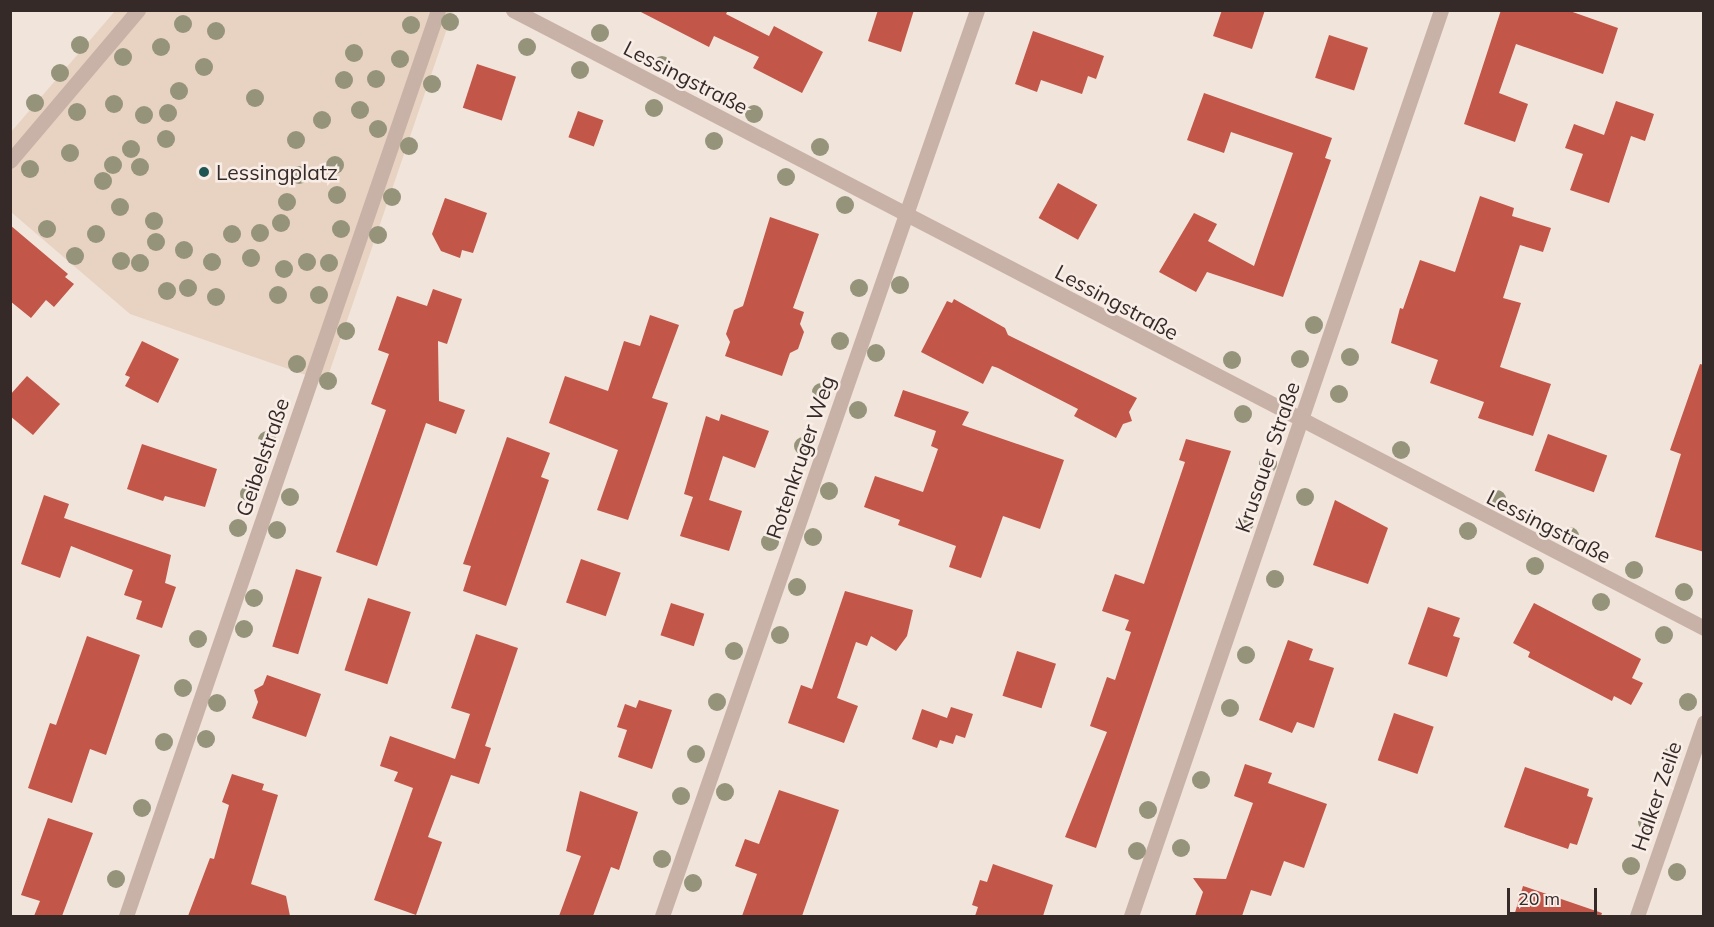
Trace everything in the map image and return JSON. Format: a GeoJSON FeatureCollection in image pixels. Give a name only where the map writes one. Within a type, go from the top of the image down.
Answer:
{"type":"FeatureCollection","features":[{"type":"Feature","properties":{"kind":"street"},"geometry":{"type":"LineString","coordinates":[[10,162],[138,10]]}},
{"type":"Feature","properties":{"kind":"street","name":"Geibelstraße"},"geometry":{"type":"LineString","coordinates":[[126,916],[438,10]]}},
{"type":"Feature","properties":{"kind":"street","name":"Lessingstraße"},"geometry":{"type":"LineString","coordinates":[[513,10],[1302,423],[1704,628]]}},
{"type":"Feature","properties":{"kind":"street","name":"Rotenkruger Weg"},"geometry":{"type":"LineString","coordinates":[[662,916],[977,10]]}},
{"type":"Feature","properties":{"kind":"street","name":"Krusauer Straße"},"geometry":{"type":"LineString","coordinates":[[1131,916],[1442,10]]}},
{"type":"Feature","properties":{"kind":"street","name":"Halker Zeile"},"geometry":{"type":"LineString","coordinates":[[1637,916],[1704,722]]}},
{"type":"Feature","properties":{"kind":"shaded area","name":"Lessingplatz"},"geometry":{"type":"Polygon","coordinates":[[[115,11],[453,11],[326,382],[130,314],[11,212],[11,132],[115,11]]]}},
{"type":"Feature","properties":{"kind":"building"},"geometry":{"type":"Polygon","coordinates":[[[637,10],[728,10],[726,14],[769,36],[774,26],[823,52],[802,93],[753,68],[759,57],[714,36],[709,47],[637,10]]]}},
{"type":"Feature","properties":{"kind":"building"},"geometry":{"type":"Polygon","coordinates":[[[878,10],[914,10],[901,52],[868,41],[878,10]]]}},
{"type":"Feature","properties":{"kind":"building"},"geometry":{"type":"Polygon","coordinates":[[[1222,10],[1265,10],[1252,49],[1213,36],[1222,10]]]}},
{"type":"Feature","properties":{"kind":"building"},"geometry":{"type":"Polygon","coordinates":[[[1501,10],[1567,10],[1618,28],[1603,74],[1516,44],[1499,93],[1528,104],[1515,142],[1464,124],[1501,10]]]}},
{"type":"Feature","properties":{"kind":"building"},"geometry":{"type":"Polygon","coordinates":[[[1033,31],[1104,56],[1096,79],[1088,76],[1082,94],[1041,80],[1037,92],[1015,84],[1033,31]]]}},
{"type":"Feature","properties":{"kind":"building"},"geometry":{"type":"Polygon","coordinates":[[[1329,35],[1368,48],[1354,90],[1315,78],[1329,35]]]}},
{"type":"Feature","properties":{"kind":"building"},"geometry":{"type":"Polygon","coordinates":[[[477,64],[516,77],[502,120],[463,108],[477,64]]]}},
{"type":"Feature","properties":{"kind":"building"},"geometry":{"type":"Polygon","coordinates":[[[1204,93],[1332,138],[1325,158],[1331,160],[1283,297],[1207,272],[1196,292],[1159,272],[1194,213],[1217,224],[1208,241],[1254,266],[1293,153],[1231,132],[1224,153],[1187,140],[1204,93]]]}},
{"type":"Feature","properties":{"kind":"building"},"geometry":{"type":"Polygon","coordinates":[[[1616,101],[1654,114],[1645,141],[1631,136],[1609,203],[1570,190],[1583,154],[1565,148],[1574,124],[1604,135],[1616,101]]]}},
{"type":"Feature","properties":{"kind":"building"},"geometry":{"type":"Polygon","coordinates":[[[578,111],[603,120],[594,147],[568,137],[578,111]]]}},
{"type":"Feature","properties":{"kind":"building"},"geometry":{"type":"Polygon","coordinates":[[[1058,183],[1097,205],[1078,240],[1039,218],[1058,183]]]}},
{"type":"Feature","properties":{"kind":"building"},"geometry":{"type":"Polygon","coordinates":[[[1480,196],[1514,208],[1512,216],[1551,228],[1543,252],[1520,245],[1503,298],[1521,303],[1500,367],[1551,384],[1533,436],[1478,418],[1484,402],[1430,383],[1438,360],[1391,343],[1400,308],[1403,309],[1420,260],[1455,272],[1480,196]]]}},
{"type":"Feature","properties":{"kind":"building"},"geometry":{"type":"Polygon","coordinates":[[[445,198],[487,213],[473,253],[462,250],[460,258],[441,251],[432,234],[445,198]]]}},
{"type":"Feature","properties":{"kind":"building"},"geometry":{"type":"Polygon","coordinates":[[[770,217],[819,234],[793,308],[804,312],[800,324],[804,332],[798,349],[790,353],[782,376],[725,356],[730,342],[726,334],[734,310],[743,306],[770,217]]]}},
{"type":"Feature","properties":{"kind":"building"},"geometry":{"type":"Polygon","coordinates":[[[10,225],[68,274],[65,277],[74,284],[54,307],[46,300],[31,318],[10,301],[10,225]]]}},
{"type":"Feature","properties":{"kind":"building"},"geometry":{"type":"Polygon","coordinates":[[[433,289],[462,299],[447,344],[438,341],[439,401],[465,410],[456,434],[426,423],[377,566],[336,552],[386,410],[371,404],[389,354],[378,350],[397,296],[427,306],[433,289]]]}},
{"type":"Feature","properties":{"kind":"building"},"geometry":{"type":"Polygon","coordinates":[[[954,299],[1005,328],[1008,335],[1137,398],[1129,412],[1132,421],[1123,424],[1116,438],[1074,416],[1078,409],[998,368],[992,366],[983,384],[921,352],[947,301],[952,303],[954,299]]]}},
{"type":"Feature","properties":{"kind":"building"},"geometry":{"type":"Polygon","coordinates":[[[650,315],[679,325],[652,398],[668,403],[628,520],[597,510],[618,450],[549,423],[565,376],[608,391],[624,341],[640,346],[650,315]]]}},
{"type":"Feature","properties":{"kind":"building"},"geometry":{"type":"Polygon","coordinates":[[[142,341],[179,359],[158,403],[125,386],[130,377],[125,375],[142,341]]]}},
{"type":"Feature","properties":{"kind":"building"},"geometry":{"type":"Polygon","coordinates":[[[1700,364],[1704,365],[1704,552],[1655,537],[1681,454],[1670,450],[1700,364]]]}},
{"type":"Feature","properties":{"kind":"building"},"geometry":{"type":"Polygon","coordinates":[[[27,376],[60,404],[33,435],[10,416],[10,395],[27,376]]]}},
{"type":"Feature","properties":{"kind":"building"},"geometry":{"type":"Polygon","coordinates":[[[903,390],[969,412],[962,425],[1064,460],[1040,529],[1003,516],[981,578],[949,567],[956,546],[898,525],[900,520],[864,507],[875,476],[923,492],[938,449],[931,446],[936,431],[894,416],[903,390]]]}},
{"type":"Feature","properties":{"kind":"building"},"geometry":{"type":"Polygon","coordinates":[[[721,414],[769,431],[755,468],[723,456],[709,500],[742,511],[729,551],[680,536],[693,497],[684,494],[706,416],[719,421],[721,414]]]}},
{"type":"Feature","properties":{"kind":"building"},"geometry":{"type":"Polygon","coordinates":[[[1548,434],[1607,456],[1594,492],[1535,471],[1548,434]]]}},
{"type":"Feature","properties":{"kind":"building"},"geometry":{"type":"Polygon","coordinates":[[[507,437],[550,453],[541,477],[549,480],[506,606],[463,591],[471,566],[463,564],[507,437]]]}},
{"type":"Feature","properties":{"kind":"building"},"geometry":{"type":"Polygon","coordinates":[[[1186,439],[1231,451],[1096,848],[1065,837],[1107,732],[1090,726],[1107,677],[1115,680],[1131,632],[1125,630],[1129,620],[1102,611],[1115,574],[1144,584],[1185,462],[1179,460],[1186,439]]]}},
{"type":"Feature","properties":{"kind":"building"},"geometry":{"type":"Polygon","coordinates":[[[142,444],[217,469],[205,507],[165,496],[163,501],[127,489],[142,444]]]}},
{"type":"Feature","properties":{"kind":"building"},"geometry":{"type":"Polygon","coordinates":[[[44,495],[69,504],[64,518],[171,555],[165,583],[176,587],[162,628],[136,619],[142,601],[124,595],[133,570],[71,546],[60,578],[21,564],[44,495]]]}},
{"type":"Feature","properties":{"kind":"building"},"geometry":{"type":"Polygon","coordinates":[[[1335,500],[1388,528],[1368,584],[1313,565],[1335,500]]]}},
{"type":"Feature","properties":{"kind":"building"},"geometry":{"type":"Polygon","coordinates":[[[581,559],[621,573],[606,616],[566,602],[581,559]]]}},
{"type":"Feature","properties":{"kind":"building"},"geometry":{"type":"Polygon","coordinates":[[[296,569],[322,577],[298,654],[272,646],[296,569]]]}},
{"type":"Feature","properties":{"kind":"building"},"geometry":{"type":"Polygon","coordinates":[[[845,591],[913,610],[907,636],[896,651],[871,636],[867,646],[856,642],[837,698],[858,706],[844,743],[788,723],[801,685],[812,689],[845,591]]]}},
{"type":"Feature","properties":{"kind":"building"},"geometry":{"type":"Polygon","coordinates":[[[368,598],[411,612],[387,684],[345,670],[368,598]]]}},
{"type":"Feature","properties":{"kind":"building"},"geometry":{"type":"Polygon","coordinates":[[[671,603],[704,614],[694,646],[660,635],[671,603]]]}},
{"type":"Feature","properties":{"kind":"building"},"geometry":{"type":"Polygon","coordinates":[[[1534,603],[1641,659],[1632,678],[1643,683],[1631,705],[1614,696],[1612,701],[1545,666],[1528,657],[1530,652],[1513,643],[1534,603]]]}},
{"type":"Feature","properties":{"kind":"building"},"geometry":{"type":"Polygon","coordinates":[[[1428,607],[1460,618],[1453,636],[1460,638],[1447,677],[1408,664],[1428,607]]]}},
{"type":"Feature","properties":{"kind":"building"},"geometry":{"type":"Polygon","coordinates":[[[476,634],[518,648],[485,746],[491,748],[479,784],[451,775],[428,837],[442,842],[416,915],[374,900],[413,788],[394,781],[398,772],[380,766],[390,736],[455,759],[470,714],[451,708],[476,634]]]}},
{"type":"Feature","properties":{"kind":"building"},"geometry":{"type":"Polygon","coordinates":[[[87,636],[140,655],[106,755],[90,749],[72,803],[28,788],[50,723],[56,725],[87,636]]]}},
{"type":"Feature","properties":{"kind":"building"},"geometry":{"type":"Polygon","coordinates":[[[1288,640],[1313,649],[1309,660],[1334,668],[1314,728],[1297,722],[1292,733],[1259,720],[1288,640]]]}},
{"type":"Feature","properties":{"kind":"building"},"geometry":{"type":"Polygon","coordinates":[[[1017,651],[1056,664],[1041,708],[1002,696],[1017,651]]]}},
{"type":"Feature","properties":{"kind":"building"},"geometry":{"type":"Polygon","coordinates":[[[267,675],[321,694],[306,737],[252,718],[258,702],[254,690],[263,685],[267,675]]]}},
{"type":"Feature","properties":{"kind":"building"},"geometry":{"type":"Polygon","coordinates":[[[639,700],[672,710],[652,769],[618,757],[627,730],[617,727],[625,704],[636,708],[639,700]]]}},
{"type":"Feature","properties":{"kind":"building"},"geometry":{"type":"Polygon","coordinates":[[[951,707],[973,714],[965,738],[956,735],[953,744],[940,740],[937,748],[912,739],[922,709],[947,718],[951,707]]]}},
{"type":"Feature","properties":{"kind":"building"},"geometry":{"type":"Polygon","coordinates":[[[1394,713],[1434,727],[1417,774],[1378,760],[1394,713]]]}},
{"type":"Feature","properties":{"kind":"building"},"geometry":{"type":"Polygon","coordinates":[[[1245,764],[1272,773],[1268,783],[1327,804],[1304,868],[1284,861],[1271,896],[1251,890],[1242,916],[1195,916],[1203,892],[1193,878],[1226,879],[1253,803],[1234,796],[1245,764]]]}},
{"type":"Feature","properties":{"kind":"building"},"geometry":{"type":"Polygon","coordinates":[[[1525,767],[1589,789],[1587,796],[1593,798],[1577,845],[1570,843],[1568,849],[1504,827],[1525,767]]]}},
{"type":"Feature","properties":{"kind":"building"},"geometry":{"type":"Polygon","coordinates":[[[232,774],[264,784],[262,790],[278,795],[251,884],[286,896],[290,916],[188,916],[210,858],[214,859],[229,805],[222,802],[232,774]]]}},
{"type":"Feature","properties":{"kind":"building"},"geometry":{"type":"Polygon","coordinates":[[[779,790],[839,810],[802,916],[742,916],[757,874],[735,866],[745,839],[759,844],[779,790]]]}},
{"type":"Feature","properties":{"kind":"building"},"geometry":{"type":"Polygon","coordinates":[[[580,791],[638,812],[619,870],[611,867],[593,916],[559,916],[581,856],[566,851],[580,791]]]}},
{"type":"Feature","properties":{"kind":"building"},"geometry":{"type":"Polygon","coordinates":[[[48,818],[93,833],[62,916],[34,916],[40,901],[21,895],[48,818]]]}},
{"type":"Feature","properties":{"kind":"building"},"geometry":{"type":"Polygon","coordinates":[[[993,864],[1053,885],[1043,916],[975,916],[978,907],[972,905],[980,880],[987,882],[993,864]]]}},
{"type":"Feature","properties":{"kind":"building"},"geometry":{"type":"Polygon","coordinates":[[[1523,886],[1602,913],[1601,916],[1514,916],[1523,886]]]}},
{"type":"Feature","properties":{"kind":"place","name":"Lessingplatz"},"geometry":{"type":"Point","coordinates":[204,172]}}]}
